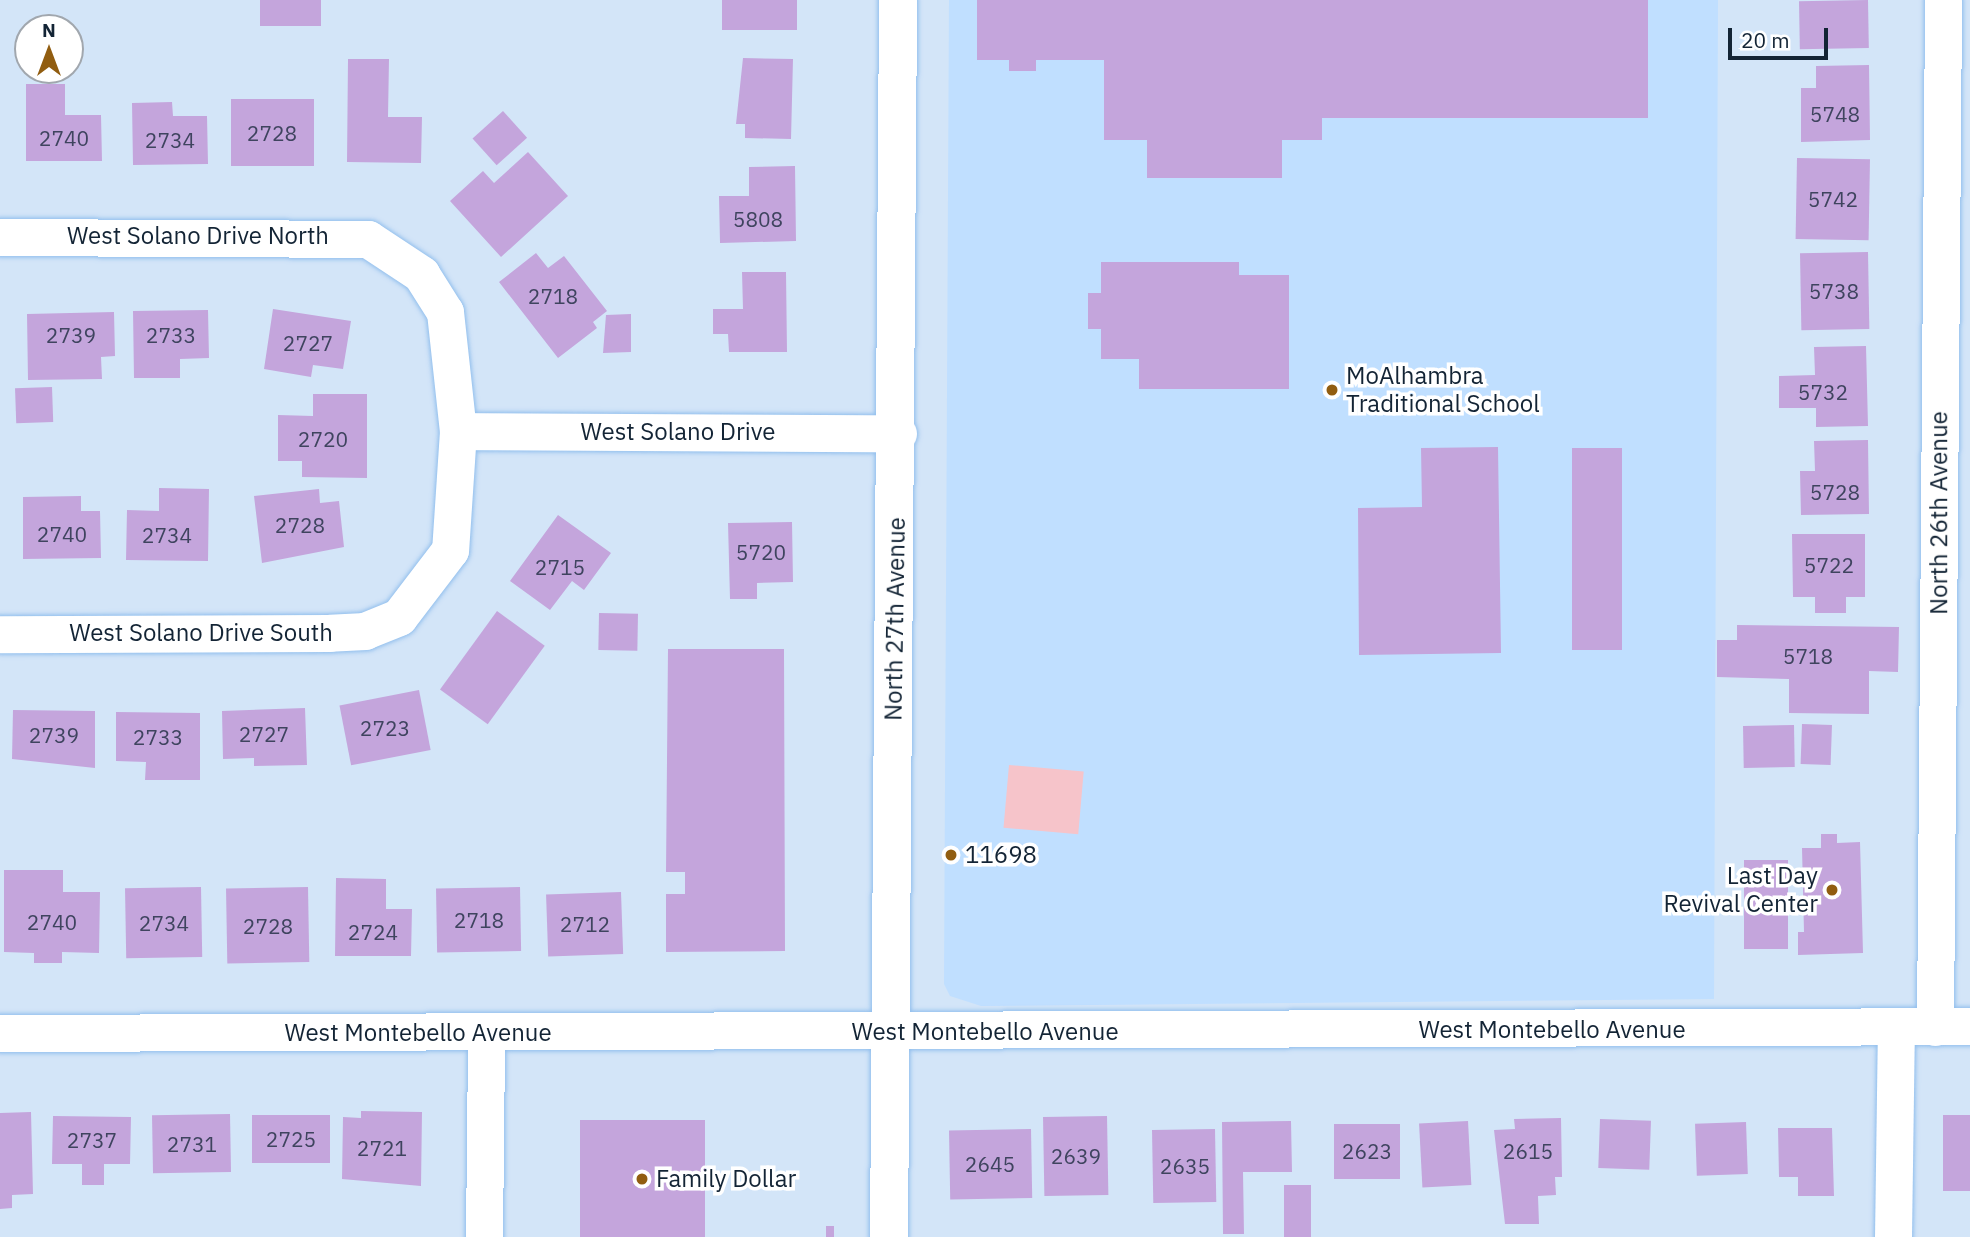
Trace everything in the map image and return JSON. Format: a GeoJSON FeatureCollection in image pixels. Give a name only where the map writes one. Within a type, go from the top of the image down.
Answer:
{"type":"FeatureCollection","features":[{"type":"Feature","properties":{"kind":"main road","name":"North 27th Avenue"},"geometry":{"type":"LineString","coordinates":[[889,1237],[888,1032],[898,433],[898,0]]}},
{"type":"Feature","properties":{"kind":"street","name":"North 26th Avenue"},"geometry":{"type":"LineString","coordinates":[[1943,0],[1952,1026]]}},
{"type":"Feature","properties":{"kind":"street","name":"West Solano Drive North"},"geometry":{"type":"LineString","coordinates":[[0,237],[333,234],[368,239],[392,251],[421,274],[445,312],[458,431],[450,550],[399,617]]}},
{"type":"Feature","properties":{"kind":"street","name":"West Solano Drive"},"geometry":{"type":"LineString","coordinates":[[458,431],[898,433]]}},
{"type":"Feature","properties":{"kind":"street","name":"West Solano Drive South"},"geometry":{"type":"LineString","coordinates":[[0,634],[330,633],[365,631],[399,617]]}},
{"type":"Feature","properties":{"kind":"street","name":"West Montebello Avenue"},"geometry":{"type":"LineString","coordinates":[[0,1033],[888,1032],[1952,1026]]}},
{"type":"Feature","properties":{"kind":"street"},"geometry":{"type":"LineString","coordinates":[[1893,1237],[1896,1027]]}},
{"type":"Feature","properties":{"kind":"street"},"geometry":{"type":"LineString","coordinates":[[484,1237],[486,1032]]}},
{"type":"Feature","properties":{"kind":"shaded area","name":"MoAlhambra Traditional School"},"geometry":{"type":"Polygon","coordinates":[[[949,0],[1718,0],[1714,999],[981,1006],[950,996],[944,984],[949,0]]]}},
{"type":"Feature","properties":{"kind":"shaded area"},"geometry":{"type":"Polygon","coordinates":[[[1009,765],[1084,772],[1078,834],[1004,828],[1009,765]]]}},
{"type":"Feature","properties":{"kind":"building"},"geometry":{"type":"Polygon","coordinates":[[[260,0],[321,0],[321,26],[260,26],[260,0]]]}},
{"type":"Feature","properties":{"kind":"building"},"geometry":{"type":"Polygon","coordinates":[[[722,0],[797,0],[797,30],[722,30],[722,0]]]}},
{"type":"Feature","properties":{"kind":"building"},"geometry":{"type":"Polygon","coordinates":[[[977,0],[1648,0],[1648,118],[1322,118],[1322,140],[1282,140],[1282,178],[1147,178],[1147,140],[1104,140],[1104,60],[1036,60],[1036,71],[1009,71],[1009,60],[977,60],[977,0]]]}},
{"type":"Feature","properties":{"kind":"building"},"geometry":{"type":"Polygon","coordinates":[[[1868,0],[1869,48],[1800,49],[1799,1],[1868,0]]]}},
{"type":"Feature","properties":{"kind":"building"},"geometry":{"type":"Polygon","coordinates":[[[743,58],[793,59],[791,139],[745,138],[745,124],[736,124],[743,58]]]}},
{"type":"Feature","properties":{"kind":"building"},"geometry":{"type":"Polygon","coordinates":[[[348,59],[389,59],[388,117],[422,117],[421,163],[347,162],[348,59]]]}},
{"type":"Feature","properties":{"kind":"building"},"geometry":{"type":"Polygon","coordinates":[[[1869,65],[1870,140],[1801,142],[1801,88],[1816,88],[1816,66],[1869,65]]]}},
{"type":"Feature","properties":{"kind":"building"},"geometry":{"type":"Polygon","coordinates":[[[26,84],[65,84],[65,115],[101,115],[102,161],[26,161],[26,84]]]}},
{"type":"Feature","properties":{"kind":"building"},"geometry":{"type":"Polygon","coordinates":[[[231,99],[314,99],[314,166],[231,166],[231,99]]]}},
{"type":"Feature","properties":{"kind":"building"},"geometry":{"type":"Polygon","coordinates":[[[172,102],[173,116],[207,116],[208,164],[133,165],[132,103],[172,102]]]}},
{"type":"Feature","properties":{"kind":"building"},"geometry":{"type":"Polygon","coordinates":[[[503,111],[527,138],[497,165],[473,138],[503,111]]]}},
{"type":"Feature","properties":{"kind":"building"},"geometry":{"type":"Polygon","coordinates":[[[528,152],[568,196],[501,257],[450,201],[483,171],[494,183],[528,152]]]}},
{"type":"Feature","properties":{"kind":"building"},"geometry":{"type":"Polygon","coordinates":[[[1797,158],[1870,159],[1869,240],[1796,239],[1797,158]]]}},
{"type":"Feature","properties":{"kind":"building"},"geometry":{"type":"Polygon","coordinates":[[[795,166],[796,241],[720,243],[719,196],[749,196],[749,167],[795,166]]]}},
{"type":"Feature","properties":{"kind":"building"},"geometry":{"type":"Polygon","coordinates":[[[1868,252],[1869,329],[1801,330],[1800,253],[1868,252]]]}},
{"type":"Feature","properties":{"kind":"building"},"geometry":{"type":"Polygon","coordinates":[[[536,253],[548,268],[564,256],[607,311],[593,322],[597,328],[558,358],[499,282],[536,253]]]}},
{"type":"Feature","properties":{"kind":"building"},"geometry":{"type":"Polygon","coordinates":[[[1101,262],[1239,262],[1239,275],[1289,275],[1289,389],[1139,389],[1139,359],[1101,359],[1101,329],[1088,329],[1088,293],[1101,293],[1101,262]]]}},
{"type":"Feature","properties":{"kind":"building"},"geometry":{"type":"Polygon","coordinates":[[[742,272],[786,272],[787,352],[729,352],[728,334],[713,334],[713,309],[743,309],[742,272]]]}},
{"type":"Feature","properties":{"kind":"building"},"geometry":{"type":"Polygon","coordinates":[[[273,309],[351,321],[343,369],[313,365],[311,377],[264,369],[273,309]]]}},
{"type":"Feature","properties":{"kind":"building"},"geometry":{"type":"Polygon","coordinates":[[[208,310],[209,358],[180,359],[180,378],[134,378],[133,311],[208,310]]]}},
{"type":"Feature","properties":{"kind":"building"},"geometry":{"type":"Polygon","coordinates":[[[114,312],[115,356],[101,357],[102,379],[28,380],[27,314],[114,312]]]}},
{"type":"Feature","properties":{"kind":"building"},"geometry":{"type":"Polygon","coordinates":[[[631,314],[631,352],[603,353],[606,315],[631,314]]]}},
{"type":"Feature","properties":{"kind":"building"},"geometry":{"type":"Polygon","coordinates":[[[1866,346],[1868,426],[1816,427],[1816,408],[1779,408],[1779,376],[1815,375],[1814,347],[1866,346]]]}},
{"type":"Feature","properties":{"kind":"building"},"geometry":{"type":"Polygon","coordinates":[[[52,387],[53,422],[16,423],[15,388],[52,387]]]}},
{"type":"Feature","properties":{"kind":"building"},"geometry":{"type":"Polygon","coordinates":[[[313,394],[367,394],[367,478],[302,477],[302,461],[278,461],[278,415],[313,416],[313,394]]]}},
{"type":"Feature","properties":{"kind":"building"},"geometry":{"type":"Polygon","coordinates":[[[1868,440],[1869,514],[1801,515],[1800,471],[1815,471],[1814,441],[1868,440]]]}},
{"type":"Feature","properties":{"kind":"building"},"geometry":{"type":"Polygon","coordinates":[[[1498,447],[1501,653],[1359,655],[1358,508],[1422,507],[1421,448],[1498,447]]]}},
{"type":"Feature","properties":{"kind":"building"},"geometry":{"type":"Polygon","coordinates":[[[1572,448],[1622,448],[1622,650],[1572,650],[1572,448]]]}},
{"type":"Feature","properties":{"kind":"building"},"geometry":{"type":"Polygon","coordinates":[[[159,488],[209,489],[208,561],[126,560],[127,510],[159,511],[159,488]]]}},
{"type":"Feature","properties":{"kind":"building"},"geometry":{"type":"Polygon","coordinates":[[[319,489],[320,503],[339,501],[344,547],[262,563],[254,496],[319,489]]]}},
{"type":"Feature","properties":{"kind":"building"},"geometry":{"type":"Polygon","coordinates":[[[81,496],[81,511],[100,511],[101,558],[23,559],[23,497],[81,496]]]}},
{"type":"Feature","properties":{"kind":"building"},"geometry":{"type":"Polygon","coordinates":[[[558,515],[611,553],[584,590],[572,581],[550,610],[510,581],[558,515]]]}},
{"type":"Feature","properties":{"kind":"building"},"geometry":{"type":"Polygon","coordinates":[[[792,522],[793,582],[757,583],[757,599],[730,599],[728,523],[792,522]]]}},
{"type":"Feature","properties":{"kind":"building"},"geometry":{"type":"Polygon","coordinates":[[[1792,534],[1865,534],[1865,597],[1846,597],[1846,613],[1815,613],[1815,597],[1793,597],[1792,534]]]}},
{"type":"Feature","properties":{"kind":"building"},"geometry":{"type":"Polygon","coordinates":[[[497,611],[545,646],[488,724],[440,689],[497,611]]]}},
{"type":"Feature","properties":{"kind":"building"},"geometry":{"type":"Polygon","coordinates":[[[599,613],[638,614],[637,651],[598,650],[599,613]]]}},
{"type":"Feature","properties":{"kind":"building"},"geometry":{"type":"Polygon","coordinates":[[[1737,625],[1899,627],[1898,672],[1869,671],[1869,714],[1789,713],[1789,679],[1717,677],[1717,640],[1737,640],[1737,625]]]}},
{"type":"Feature","properties":{"kind":"building"},"geometry":{"type":"Polygon","coordinates":[[[668,649],[784,649],[785,951],[666,952],[666,894],[685,894],[685,872],[666,872],[668,649]]]}},
{"type":"Feature","properties":{"kind":"building"},"geometry":{"type":"Polygon","coordinates":[[[419,690],[431,750],[351,765],[339,705],[419,690]]]}},
{"type":"Feature","properties":{"kind":"building"},"geometry":{"type":"Polygon","coordinates":[[[305,708],[307,765],[254,766],[254,758],[223,759],[222,711],[305,708]]]}},
{"type":"Feature","properties":{"kind":"building"},"geometry":{"type":"Polygon","coordinates":[[[13,710],[95,711],[95,768],[12,759],[13,710]]]}},
{"type":"Feature","properties":{"kind":"building"},"geometry":{"type":"Polygon","coordinates":[[[116,712],[200,713],[200,780],[145,780],[146,762],[116,761],[116,712]]]}},
{"type":"Feature","properties":{"kind":"building"},"geometry":{"type":"Polygon","coordinates":[[[1802,724],[1832,725],[1831,765],[1801,764],[1802,724]]]}},
{"type":"Feature","properties":{"kind":"building"},"geometry":{"type":"Polygon","coordinates":[[[1794,725],[1795,767],[1744,768],[1743,726],[1794,725]]]}},
{"type":"Feature","properties":{"kind":"building","name":"Last Day Revival Center"},"geometry":{"type":"Polygon","coordinates":[[[1821,834],[1837,834],[1837,843],[1860,842],[1863,953],[1798,955],[1798,932],[1804,932],[1802,848],[1821,848],[1821,834]]]}},
{"type":"Feature","properties":{"kind":"building"},"geometry":{"type":"Polygon","coordinates":[[[1744,860],[1788,860],[1788,949],[1744,949],[1744,860]]]}},
{"type":"Feature","properties":{"kind":"building"},"geometry":{"type":"Polygon","coordinates":[[[4,870],[63,870],[63,892],[100,892],[99,953],[62,952],[62,963],[34,963],[34,953],[4,952],[4,870]]]}},
{"type":"Feature","properties":{"kind":"building"},"geometry":{"type":"Polygon","coordinates":[[[336,878],[386,879],[386,909],[412,909],[411,956],[335,956],[336,878]]]}},
{"type":"Feature","properties":{"kind":"building"},"geometry":{"type":"Polygon","coordinates":[[[201,887],[202,957],[126,958],[125,888],[201,887]]]}},
{"type":"Feature","properties":{"kind":"building"},"geometry":{"type":"Polygon","coordinates":[[[308,887],[309,962],[227,963],[226,888],[308,887]]]}},
{"type":"Feature","properties":{"kind":"building"},"geometry":{"type":"Polygon","coordinates":[[[520,887],[521,951],[437,952],[436,888],[520,887]]]}},
{"type":"Feature","properties":{"kind":"building"},"geometry":{"type":"Polygon","coordinates":[[[621,892],[623,954],[548,957],[546,895],[621,892]]]}},
{"type":"Feature","properties":{"kind":"building"},"geometry":{"type":"Polygon","coordinates":[[[361,1111],[422,1112],[421,1186],[342,1179],[343,1117],[361,1118],[361,1111]]]}},
{"type":"Feature","properties":{"kind":"building"},"geometry":{"type":"Polygon","coordinates":[[[31,1112],[33,1194],[12,1195],[12,1208],[0,1209],[0,1113],[31,1112]]]}},
{"type":"Feature","properties":{"kind":"building"},"geometry":{"type":"Polygon","coordinates":[[[230,1114],[231,1172],[153,1173],[152,1115],[230,1114]]]}},
{"type":"Feature","properties":{"kind":"building"},"geometry":{"type":"Polygon","coordinates":[[[252,1115],[330,1115],[330,1163],[252,1163],[252,1115]]]}},
{"type":"Feature","properties":{"kind":"building"},"geometry":{"type":"Polygon","coordinates":[[[1943,1115],[1970,1115],[1970,1191],[1943,1191],[1943,1115]]]}},
{"type":"Feature","properties":{"kind":"building"},"geometry":{"type":"Polygon","coordinates":[[[53,1116],[131,1117],[130,1164],[104,1164],[104,1185],[82,1185],[82,1164],[52,1164],[53,1116]]]}},
{"type":"Feature","properties":{"kind":"building"},"geometry":{"type":"Polygon","coordinates":[[[1107,1116],[1108,1195],[1044,1196],[1043,1117],[1107,1116]]]}},
{"type":"Feature","properties":{"kind":"building"},"geometry":{"type":"Polygon","coordinates":[[[1561,1118],[1562,1177],[1555,1177],[1556,1195],[1538,1196],[1539,1224],[1505,1224],[1494,1130],[1515,1129],[1514,1119],[1561,1118]]]}},
{"type":"Feature","properties":{"kind":"building"},"geometry":{"type":"Polygon","coordinates":[[[1600,1119],[1651,1121],[1649,1170],[1598,1168],[1600,1119]]]}},
{"type":"Feature","properties":{"kind":"building","name":"Family Dollar"},"geometry":{"type":"Polygon","coordinates":[[[580,1120],[705,1120],[705,1237],[580,1237],[580,1120]]]}},
{"type":"Feature","properties":{"kind":"building"},"geometry":{"type":"Polygon","coordinates":[[[1291,1121],[1292,1172],[1243,1172],[1244,1234],[1223,1234],[1222,1122],[1291,1121]]]}},
{"type":"Feature","properties":{"kind":"building"},"geometry":{"type":"Polygon","coordinates":[[[1468,1121],[1471,1185],[1422,1187],[1419,1124],[1468,1121]]]}},
{"type":"Feature","properties":{"kind":"building"},"geometry":{"type":"Polygon","coordinates":[[[1746,1122],[1748,1174],[1697,1176],[1695,1124],[1746,1122]]]}},
{"type":"Feature","properties":{"kind":"building"},"geometry":{"type":"Polygon","coordinates":[[[1334,1124],[1400,1124],[1400,1179],[1334,1179],[1334,1124]]]}},
{"type":"Feature","properties":{"kind":"building"},"geometry":{"type":"Polygon","coordinates":[[[1778,1128],[1832,1128],[1834,1196],[1798,1196],[1798,1177],[1779,1177],[1778,1128]]]}},
{"type":"Feature","properties":{"kind":"building"},"geometry":{"type":"Polygon","coordinates":[[[1031,1129],[1032,1198],[950,1199],[949,1130],[1031,1129]]]}},
{"type":"Feature","properties":{"kind":"building"},"geometry":{"type":"Polygon","coordinates":[[[1215,1129],[1216,1202],[1153,1203],[1152,1130],[1215,1129]]]}},
{"type":"Feature","properties":{"kind":"building"},"geometry":{"type":"Polygon","coordinates":[[[1284,1185],[1311,1185],[1311,1237],[1284,1237],[1284,1185]]]}},
{"type":"Feature","properties":{"kind":"building"},"geometry":{"type":"Polygon","coordinates":[[[826,1226],[834,1226],[834,1237],[826,1237],[826,1226]]]}},
{"type":"Feature","properties":{"kind":"place","name":"MoAlhambra Traditional School"},"geometry":{"type":"Point","coordinates":[1332,390]}},
{"type":"Feature","properties":{"kind":"place","name":"11698"},"geometry":{"type":"Point","coordinates":[951,855]}},
{"type":"Feature","properties":{"kind":"place","name":"Last Day Revival Center"},"geometry":{"type":"Point","coordinates":[1832,890]}},
{"type":"Feature","properties":{"kind":"place","name":"Family Dollar"},"geometry":{"type":"Point","coordinates":[642,1179]}}]}
